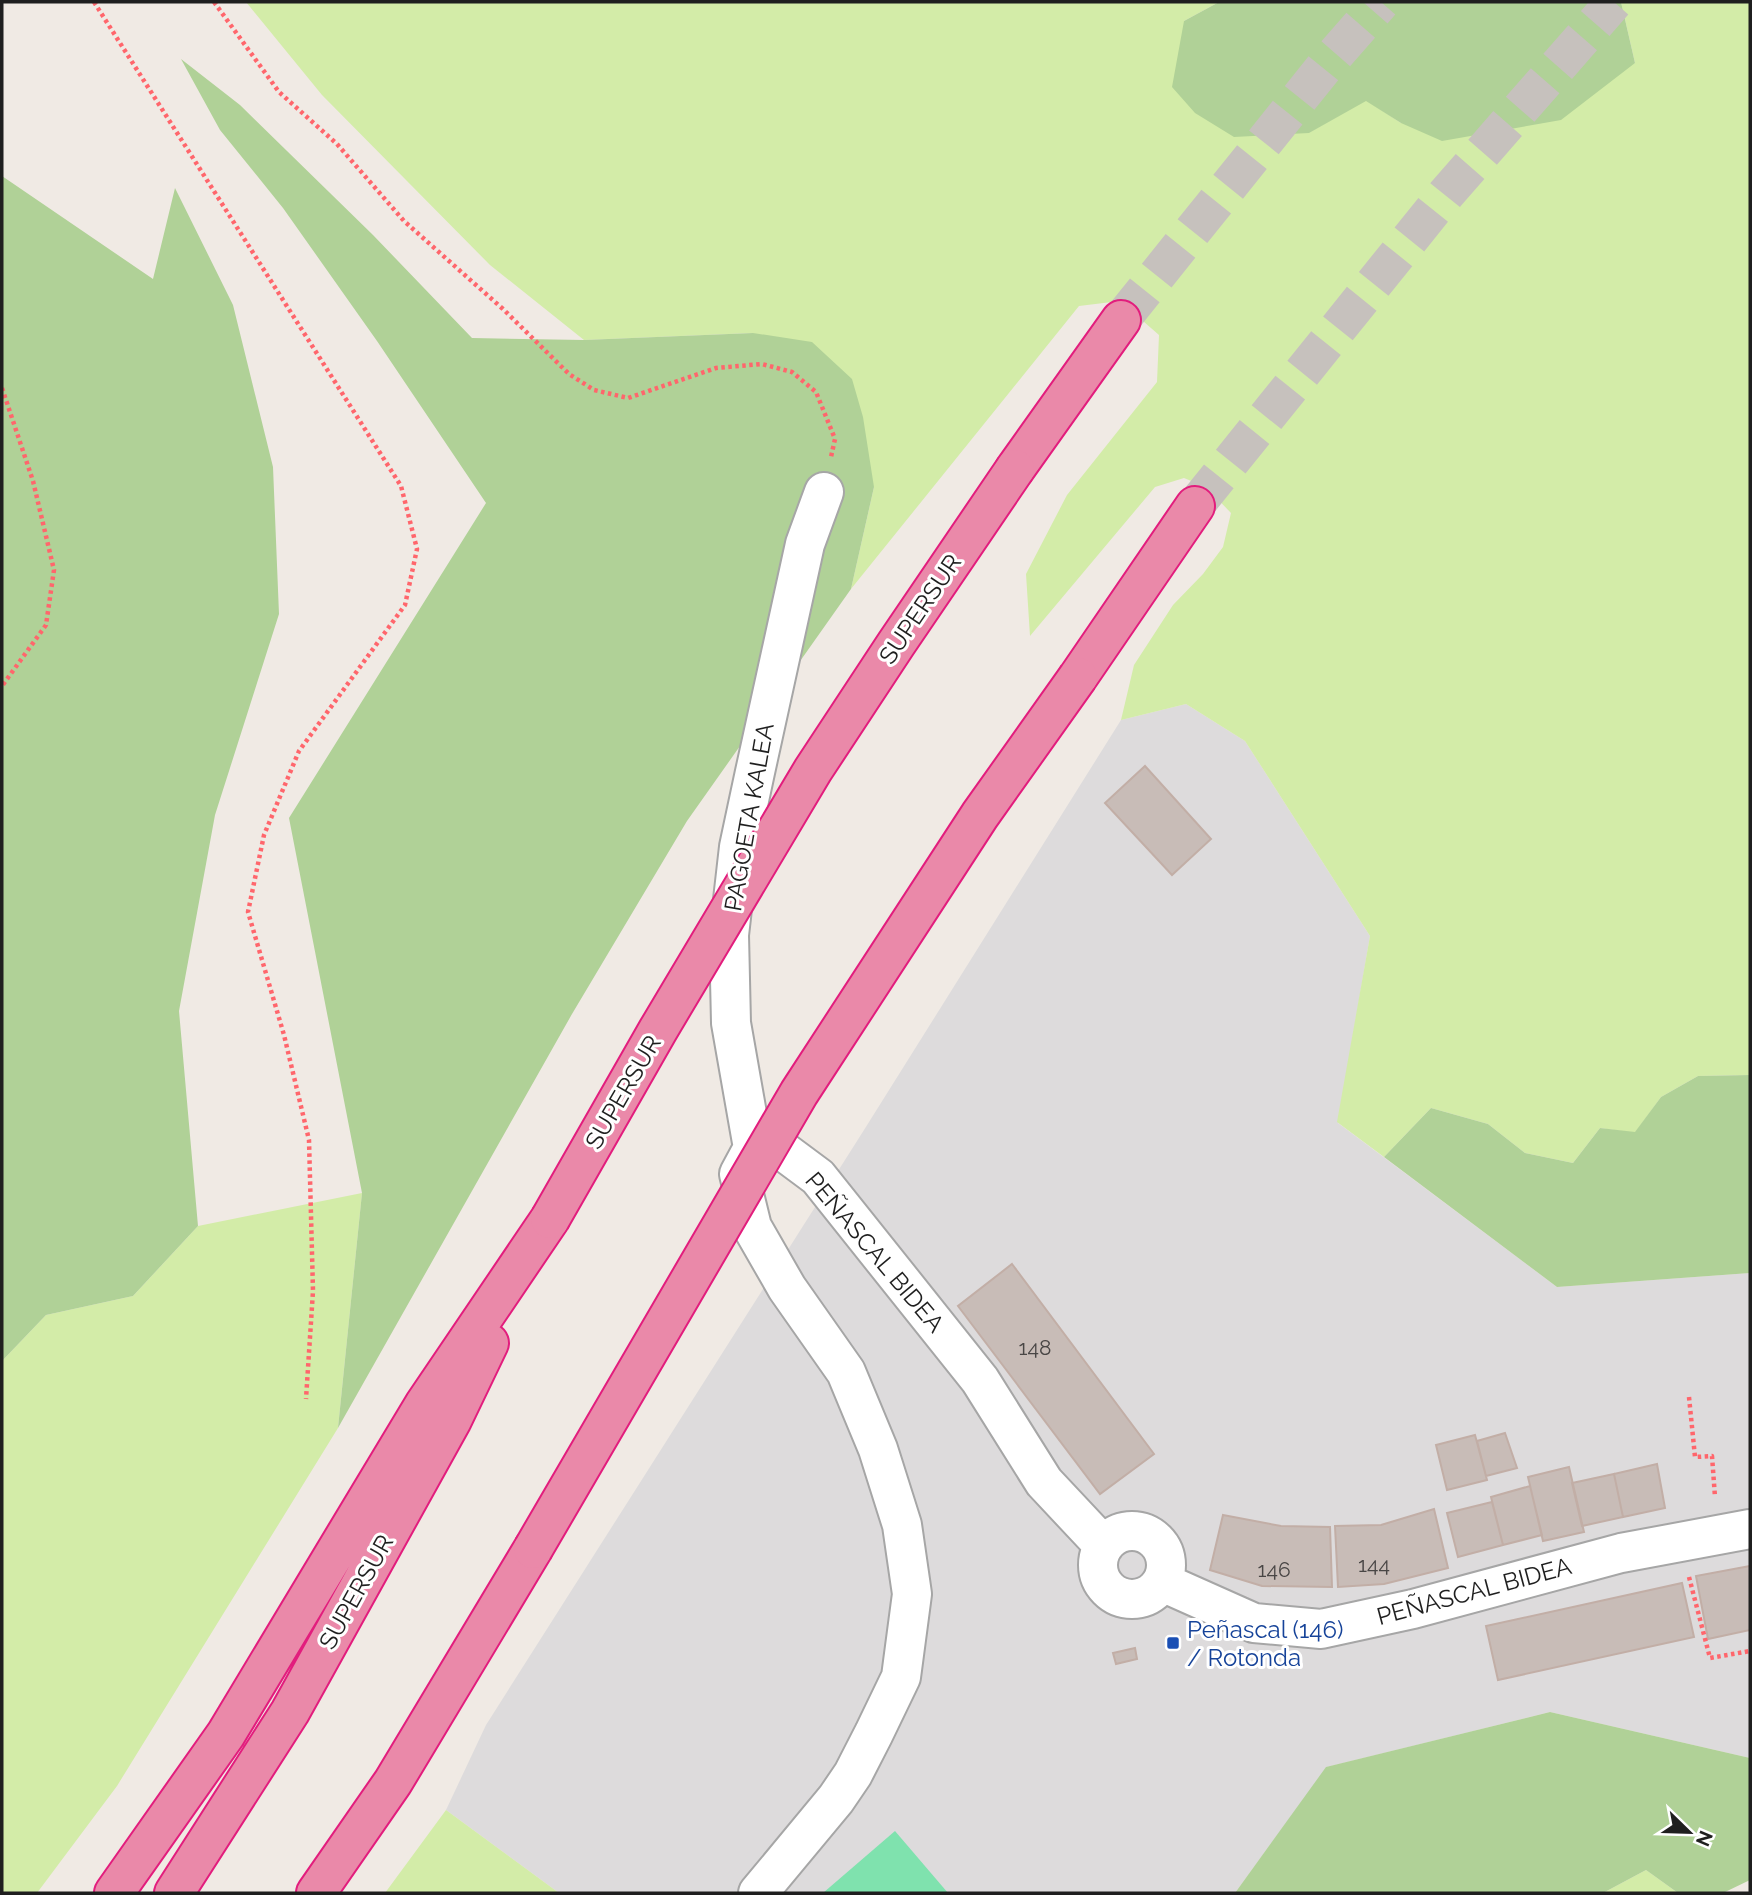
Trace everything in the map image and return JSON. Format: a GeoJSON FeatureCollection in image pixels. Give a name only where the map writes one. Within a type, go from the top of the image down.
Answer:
{"type":"FeatureCollection","features":[{"type":"Feature","properties":{"kind":"highway","name":"SUPERSUR"},"geometry":{"type":"LineString","coordinates":[[174,1893],[290,1712],[438,1412],[658,1030],[813,770],[895,643],[1121,320]]}},
{"type":"Feature","properties":{"kind":"highway"},"geometry":{"type":"LineString","coordinates":[[333,1893],[393,1782],[533,1549],[799,1093],[980,815],[1195,506]]}},
{"type":"Feature","properties":{"kind":"highway"},"geometry":{"type":"LineString","coordinates":[[114,1893],[226,1734],[438,1412]]}},
{"type":"Feature","properties":{"kind":"highway"},"geometry":{"type":"LineString","coordinates":[[316,1893],[393,1782]]}},
{"type":"Feature","properties":{"kind":"street","name":"PAGOETA KALEA"},"geometry":{"type":"LineString","coordinates":[[753,1148],[731,1023],[729,935],[739,847],[806,544],[824,492]]}},
{"type":"Feature","properties":{"kind":"street","name":"PEÑASCAL BIDEA"},"geometry":{"type":"LineString","coordinates":[[753,1148],[779,1148],[818,1177],[980,1380],[1044,1482],[1104,1546],[1112,1537],[1122,1532],[1144,1533],[1154,1539],[1166,1559],[1162,1582],[1254,1623],[1321,1629],[1413,1609],[1621,1552],[1750,1529]]}},
{"type":"Feature","properties":{"kind":"street"},"geometry":{"type":"LineString","coordinates":[[753,1148],[739,1174],[752,1227],[787,1288],[846,1372],[878,1449],[896,1504],[902,1525],[912,1594],[901,1677],[853,1774],[836,1799],[758,1893]]}},
{"type":"Feature","properties":{"kind":"path"},"geometry":{"type":"LineString","coordinates":[[94,2],[401,486],[417,549],[405,605],[299,751],[264,835],[248,912],[284,1035],[309,1140],[313,1292],[306,1398]]}},
{"type":"Feature","properties":{"kind":"path"},"geometry":{"type":"LineString","coordinates":[[214,2],[279,92],[337,144],[404,221],[503,309],[569,374],[594,390],[628,398],[716,369],[762,363],[792,372],[816,392],[835,439],[824,492]]}},
{"type":"Feature","properties":{"kind":"path"},"geometry":{"type":"LineString","coordinates":[[2,388],[33,481],[54,570],[46,625],[2,687]]}},
{"type":"Feature","properties":{"kind":"path"},"geometry":{"type":"LineString","coordinates":[[1689,1397],[1695,1457],[1712,1456],[1714,1494]]}},
{"type":"Feature","properties":{"kind":"path"},"geometry":{"type":"LineString","coordinates":[[1688,1572],[1710,1658],[1750,1651]]}},
{"type":"Feature","properties":{"kind":"shaded area"},"geometry":{"type":"Polygon","coordinates":[[[1186,704],[1245,741],[1370,936],[1338,1123],[1557,1287],[1750,1273],[1750,1758],[1550,1712],[1327,1767],[1235,1893],[559,1893],[446,1810],[486,1725],[1121,720],[1186,704]]]}},
{"type":"Feature","properties":{"kind":"green space"},"geometry":{"type":"Polygon","coordinates":[[[246,2],[1219,2],[1184,21],[1308,133],[1366,100],[1401,123],[1635,63],[1621,2],[1750,2],[1750,1075],[1698,1076],[1661,1097],[1635,1133],[1600,1128],[1573,1163],[1525,1153],[1488,1124],[1431,1108],[1384,1157],[1337,1122],[1370,936],[1245,741],[1186,704],[1121,720],[1134,665],[1173,605],[1203,574],[1223,547],[1231,513],[1206,487],[1184,478],[1155,487],[1030,636],[1026,574],[1067,495],[1157,382],[1159,335],[1120,301],[1079,306],[851,589],[874,487],[753,333],[584,340],[490,265],[322,95],[246,2]]]}},
{"type":"Feature","properties":{"kind":"green space"},"geometry":{"type":"Polygon","coordinates":[[[1219,2],[1621,2],[1635,63],[1561,120],[1442,141],[1401,123],[1366,101],[1309,133],[1234,137],[1195,113],[1172,87],[1184,21],[1219,2]]]}},
{"type":"Feature","properties":{"kind":"green space"},"geometry":{"type":"Polygon","coordinates":[[[181,59],[240,105],[373,235],[472,338],[584,340],[753,333],[812,342],[852,379],[863,417],[874,487],[851,589],[687,821],[572,1014],[338,1428],[362,1193],[289,818],[486,503],[283,208],[220,130],[181,59]]]}},
{"type":"Feature","properties":{"kind":"green space"},"geometry":{"type":"Polygon","coordinates":[[[2,176],[153,279],[175,188],[233,305],[273,467],[279,614],[215,815],[179,1011],[198,1226],[133,1296],[46,1315],[2,1361],[2,176]]]}},
{"type":"Feature","properties":{"kind":"green space"},"geometry":{"type":"Polygon","coordinates":[[[1750,1075],[1750,1273],[1557,1287],[1384,1157],[1431,1108],[1488,1124],[1525,1153],[1573,1163],[1600,1128],[1635,1132],[1661,1097],[1698,1076],[1750,1075]]]}},
{"type":"Feature","properties":{"kind":"green space"},"geometry":{"type":"Polygon","coordinates":[[[362,1193],[338,1428],[117,1786],[37,1893],[2,1893],[2,1361],[46,1315],[133,1296],[198,1226],[362,1193]]]}},
{"type":"Feature","properties":{"kind":"green space"},"geometry":{"type":"Polygon","coordinates":[[[1550,1712],[1750,1758],[1750,1880],[1723,1893],[1678,1893],[1646,1870],[1603,1893],[1235,1893],[1326,1767],[1550,1712]]]}},
{"type":"Feature","properties":{"kind":"green space"},"geometry":{"type":"Polygon","coordinates":[[[446,1810],[559,1893],[385,1893],[446,1810]]]}},
{"type":"Feature","properties":{"kind":"green space"},"geometry":{"type":"Polygon","coordinates":[[[895,1831],[948,1893],[823,1893],[895,1831]]]}},
{"type":"Feature","properties":{"kind":"green space"},"geometry":{"type":"Polygon","coordinates":[[[1646,1870],[1678,1893],[1603,1893],[1646,1870]]]}},
{"type":"Feature","properties":{"kind":"building"},"geometry":{"type":"Polygon","coordinates":[[[1145,766],[1211,839],[1172,875],[1105,803],[1145,766]]]}},
{"type":"Feature","properties":{"kind":"building"},"geometry":{"type":"Polygon","coordinates":[[[1012,1264],[1154,1454],[1100,1494],[958,1306],[1012,1264]]]}},
{"type":"Feature","properties":{"kind":"building"},"geometry":{"type":"Polygon","coordinates":[[[1505,1433],[1517,1468],[1486,1476],[1477,1441],[1505,1433]]]}},
{"type":"Feature","properties":{"kind":"building"},"geometry":{"type":"Polygon","coordinates":[[[1475,1435],[1487,1480],[1447,1490],[1436,1445],[1475,1435]]]}},
{"type":"Feature","properties":{"kind":"building"},"geometry":{"type":"Polygon","coordinates":[[[1657,1464],[1665,1508],[1623,1517],[1614,1474],[1657,1464]]]}},
{"type":"Feature","properties":{"kind":"building"},"geometry":{"type":"Polygon","coordinates":[[[1569,1467],[1584,1532],[1543,1541],[1528,1477],[1569,1467]]]}},
{"type":"Feature","properties":{"kind":"building"},"geometry":{"type":"Polygon","coordinates":[[[1614,1474],[1623,1517],[1582,1526],[1572,1483],[1614,1474]]]}},
{"type":"Feature","properties":{"kind":"building"},"geometry":{"type":"Polygon","coordinates":[[[1530,1486],[1542,1535],[1503,1545],[1491,1497],[1530,1486]]]}},
{"type":"Feature","properties":{"kind":"building"},"geometry":{"type":"Polygon","coordinates":[[[1492,1502],[1503,1545],[1458,1557],[1447,1513],[1492,1502]]]}},
{"type":"Feature","properties":{"kind":"building"},"geometry":{"type":"Polygon","coordinates":[[[1434,1509],[1448,1568],[1384,1584],[1338,1587],[1335,1526],[1381,1525],[1434,1509]]]}},
{"type":"Feature","properties":{"kind":"building"},"geometry":{"type":"Polygon","coordinates":[[[1223,1515],[1281,1526],[1330,1527],[1332,1587],[1262,1586],[1210,1570],[1223,1515]]]}},
{"type":"Feature","properties":{"kind":"building"},"geometry":{"type":"Polygon","coordinates":[[[1750,1566],[1750,1630],[1708,1639],[1696,1576],[1750,1566]]]}},
{"type":"Feature","properties":{"kind":"building"},"geometry":{"type":"Polygon","coordinates":[[[1682,1583],[1694,1637],[1498,1680],[1486,1626],[1682,1583]]]}},
{"type":"Feature","properties":{"kind":"building"},"geometry":{"type":"Polygon","coordinates":[[[1135,1648],[1137,1659],[1116,1664],[1113,1653],[1135,1648]]]}},
{"type":"Feature","properties":{"kind":"tunnel"},"geometry":{"type":"LineString","coordinates":[[1121,320],[1326,65],[1381,2]]}},
{"type":"Feature","properties":{"kind":"tunnel"},"geometry":{"type":"LineString","coordinates":[[1195,506],[1446,194],[1614,2]]}},
{"type":"Feature","properties":{"kind":"place","name":"Peñascal (146) / Rotonda"},"geometry":{"type":"Point","coordinates":[1173,1643]}}]}
